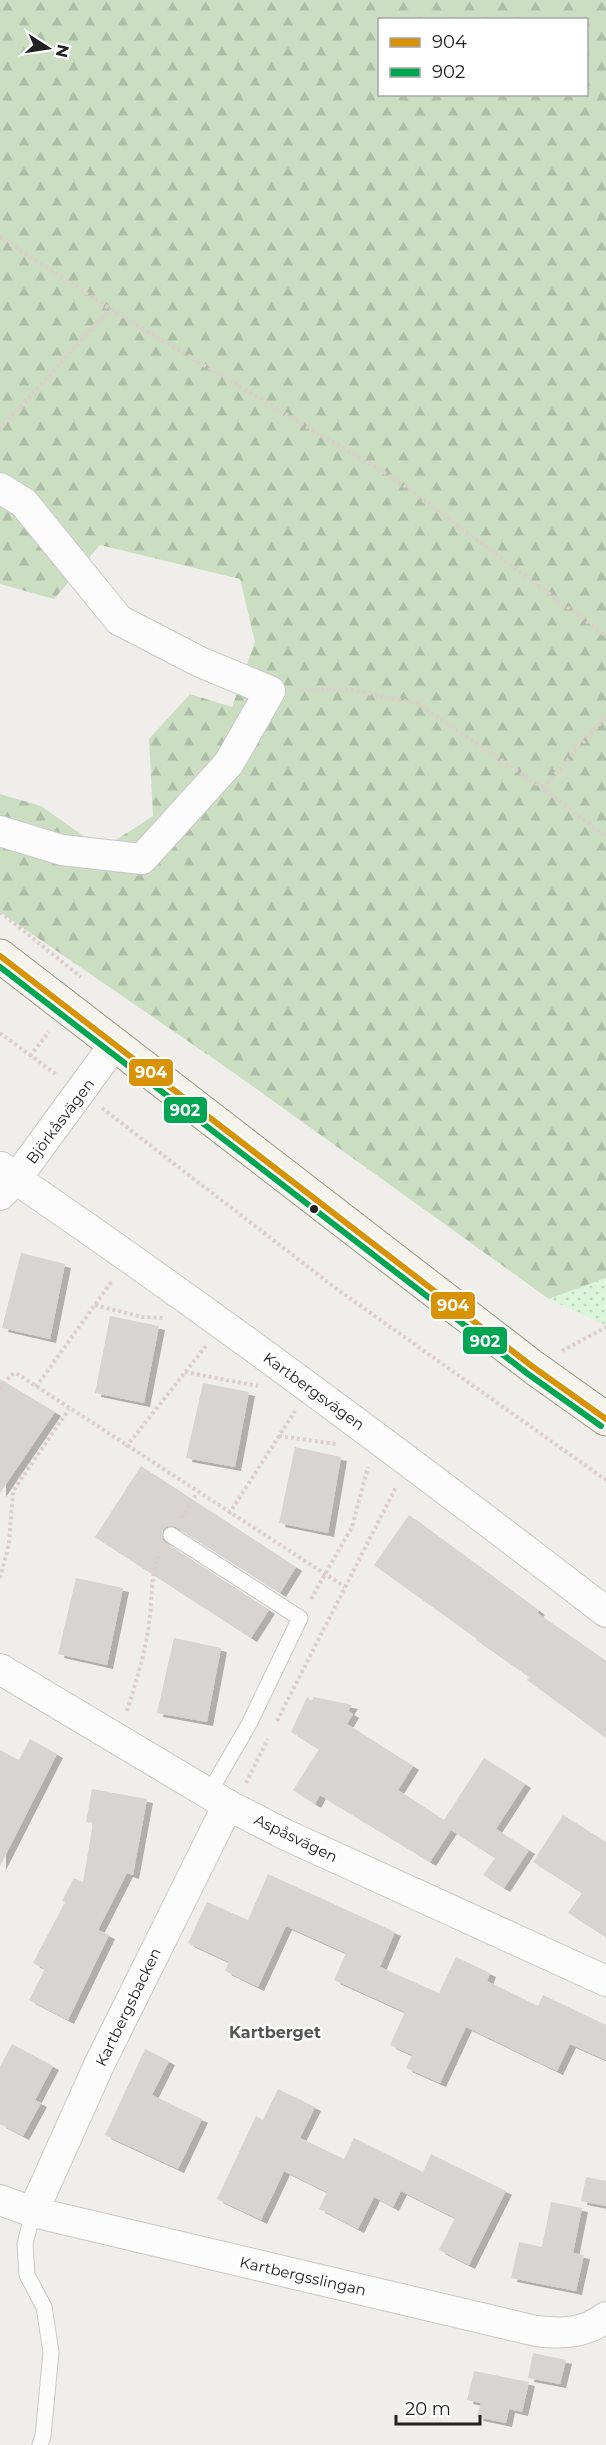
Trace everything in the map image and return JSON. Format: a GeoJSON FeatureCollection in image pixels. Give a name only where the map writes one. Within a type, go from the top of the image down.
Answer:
{"type":"FeatureCollection","features":[{"type":"Feature","properties":{"kind":"main road"},"geometry":{"type":"LineString","coordinates":[[0,956],[533,1367],[606,1419]]}},
{"type":"Feature","properties":{"kind":"street"},"geometry":{"type":"LineString","coordinates":[[0,488],[24,503],[119,620],[200,662],[270,691],[229,763],[142,859],[62,850],[0,831]]}},
{"type":"Feature","properties":{"kind":"street","name":"Björkåsvägen"},"geometry":{"type":"LineString","coordinates":[[5,1180],[82,1093],[114,1045]]}},
{"type":"Feature","properties":{"kind":"street","name":"Kartbergsvägen"},"geometry":{"type":"LineString","coordinates":[[5,1180],[130,1256],[382,1440],[606,1612]]}},
{"type":"Feature","properties":{"kind":"street","name":"Aspåsvägen"},"geometry":{"type":"LineString","coordinates":[[0,1669],[223,1802],[284,1834],[606,1981]]}},
{"type":"Feature","properties":{"kind":"street","name":"Kartbergsbacken"},"geometry":{"type":"LineString","coordinates":[[33,2212],[99,2065],[223,1802]]}},
{"type":"Feature","properties":{"kind":"street","name":"Kartbergsslingan"},"geometry":{"type":"LineString","coordinates":[[0,2200],[33,2212],[536,2331],[574,2333],[596,2325],[606,2317]]}},
{"type":"Feature","properties":{"kind":"lane"},"geometry":{"type":"LineString","coordinates":[[171,1535],[300,1618],[249,1724],[223,1802]]}},
{"type":"Feature","properties":{"kind":"lane"},"geometry":{"type":"LineString","coordinates":[[33,2212],[25,2244],[27,2275],[44,2307],[51,2352],[43,2436],[40,2445]]}},
{"type":"Feature","properties":{"kind":"path"},"geometry":{"type":"LineString","coordinates":[[0,237],[110,309],[398,481],[606,636]]}},
{"type":"Feature","properties":{"kind":"path"},"geometry":{"type":"LineString","coordinates":[[0,429],[110,309]]}},
{"type":"Feature","properties":{"kind":"path"},"geometry":{"type":"LineString","coordinates":[[270,691],[348,689],[418,704],[543,788],[606,837]]}},
{"type":"Feature","properties":{"kind":"path"},"geometry":{"type":"LineString","coordinates":[[543,788],[606,717]]}},
{"type":"Feature","properties":{"kind":"path"},"geometry":{"type":"LineString","coordinates":[[0,1033],[82,1093],[333,1287],[606,1480]]}},
{"type":"Feature","properties":{"kind":"path"},"geometry":{"type":"LineString","coordinates":[[36,1387],[130,1256]]}},
{"type":"Feature","properties":{"kind":"path"},"geometry":{"type":"LineString","coordinates":[[94,1305],[157,1319],[165,1318],[186,1297]]}},
{"type":"Feature","properties":{"kind":"path"},"geometry":{"type":"LineString","coordinates":[[126,1447],[185,1372],[226,1326]]}},
{"type":"Feature","properties":{"kind":"path"},"geometry":{"type":"LineString","coordinates":[[533,1367],[606,1327]]}},
{"type":"Feature","properties":{"kind":"path"},"geometry":{"type":"LineString","coordinates":[[185,1372],[255,1386],[262,1385],[280,1366]]}},
{"type":"Feature","properties":{"kind":"path"},"geometry":{"type":"LineString","coordinates":[[0,1389],[11,1375],[16,1373],[196,1493],[345,1587]]}},
{"type":"Feature","properties":{"kind":"path"},"geometry":{"type":"LineString","coordinates":[[229,1514],[310,1388]]}},
{"type":"Feature","properties":{"kind":"path"},"geometry":{"type":"LineString","coordinates":[[0,1578],[9,1544],[13,1491],[69,1409]]}},
{"type":"Feature","properties":{"kind":"path"},"geometry":{"type":"LineString","coordinates":[[279,1436],[332,1445],[342,1439],[355,1420]]}},
{"type":"Feature","properties":{"kind":"path"},"geometry":{"type":"LineString","coordinates":[[300,1618],[352,1527],[360,1506],[368,1467],[382,1440]]}},
{"type":"Feature","properties":{"kind":"path"},"geometry":{"type":"LineString","coordinates":[[276,1724],[409,1461]]}},
{"type":"Feature","properties":{"kind":"path"},"geometry":{"type":"LineString","coordinates":[[115,1737],[124,1718],[143,1658],[150,1617],[154,1566],[196,1493]]}},
{"type":"Feature","properties":{"kind":"path"},"geometry":{"type":"LineString","coordinates":[[223,1802],[271,1734]]}},
{"type":"Feature","properties":{"kind":"green space"},"geometry":{"type":"Polygon","coordinates":[[[0,0],[606,0],[606,1278],[549,1299],[227,1068],[0,912],[0,794],[41,806],[102,849],[153,816],[149,739],[190,694],[232,707],[255,642],[240,579],[100,545],[54,599],[0,584],[0,0]]]}},
{"type":"Feature","properties":{"kind":"green space"},"geometry":{"type":"Polygon","coordinates":[[[606,1278],[606,1325],[549,1299],[606,1278]]]}},
{"type":"Feature","properties":{"kind":"building"},"geometry":{"type":"Polygon","coordinates":[[[21,1253],[65,1264],[50,1339],[2,1328],[21,1253]]]}},
{"type":"Feature","properties":{"kind":"building"},"geometry":{"type":"Polygon","coordinates":[[[110,1316],[159,1326],[144,1403],[95,1393],[110,1316]]]}},
{"type":"Feature","properties":{"kind":"building"},"geometry":{"type":"Polygon","coordinates":[[[0,1379],[55,1412],[0,1493],[0,1379]]]}},
{"type":"Feature","properties":{"kind":"building"},"geometry":{"type":"Polygon","coordinates":[[[203,1383],[249,1392],[235,1467],[186,1458],[203,1383]]]}},
{"type":"Feature","properties":{"kind":"building"},"geometry":{"type":"Polygon","coordinates":[[[295,1447],[341,1457],[328,1533],[279,1523],[295,1447]]]}},
{"type":"Feature","properties":{"kind":"building"},"geometry":{"type":"Polygon","coordinates":[[[141,1466],[296,1567],[280,1593],[176,1527],[167,1526],[163,1530],[162,1539],[166,1543],[269,1610],[251,1638],[95,1537],[141,1466]]]}},
{"type":"Feature","properties":{"kind":"building"},"geometry":{"type":"Polygon","coordinates":[[[409,1515],[539,1611],[537,1613],[606,1661],[606,1738],[527,1680],[529,1677],[374,1565],[409,1515]]]}},
{"type":"Feature","properties":{"kind":"building"},"geometry":{"type":"Polygon","coordinates":[[[76,1578],[123,1588],[107,1665],[58,1654],[76,1578]]]}},
{"type":"Feature","properties":{"kind":"building"},"geometry":{"type":"Polygon","coordinates":[[[174,1638],[221,1648],[207,1722],[157,1713],[174,1638]]]}},
{"type":"Feature","properties":{"kind":"building"},"geometry":{"type":"Polygon","coordinates":[[[307,1697],[311,1701],[314,1697],[352,1705],[348,1711],[353,1714],[347,1724],[413,1766],[398,1790],[444,1820],[484,1758],[525,1784],[496,1829],[529,1850],[504,1888],[483,1875],[495,1858],[451,1830],[430,1862],[320,1795],[315,1804],[293,1790],[319,1749],[291,1732],[307,1697]]]}},
{"type":"Feature","properties":{"kind":"building"},"geometry":{"type":"Polygon","coordinates":[[[30,1739],[57,1754],[0,1866],[0,1750],[19,1760],[30,1739]]]}},
{"type":"Feature","properties":{"kind":"building"},"geometry":{"type":"Polygon","coordinates":[[[92,1789],[147,1799],[133,1875],[127,1873],[98,1930],[109,1935],[68,2020],[29,2000],[45,1969],[33,1963],[65,1902],[62,1901],[74,1878],[83,1882],[93,1823],[86,1822],[92,1789]]]}},
{"type":"Feature","properties":{"kind":"building"},"geometry":{"type":"Polygon","coordinates":[[[563,1815],[606,1842],[606,1937],[568,1913],[582,1893],[533,1862],[563,1815]]]}},
{"type":"Feature","properties":{"kind":"building"},"geometry":{"type":"Polygon","coordinates":[[[268,1874],[395,1932],[380,1967],[439,1993],[456,1957],[490,1973],[487,1981],[538,2006],[543,1995],[606,2025],[606,2060],[570,2044],[557,2071],[466,2027],[440,2083],[406,2068],[412,2055],[390,2045],[405,2012],[334,1980],[346,1953],[286,1926],[258,1987],[225,1971],[229,1962],[188,1943],[207,1902],[248,1920],[268,1874]]]}},
{"type":"Feature","properties":{"kind":"building"},"geometry":{"type":"Polygon","coordinates":[[[12,2044],[53,2066],[35,2100],[41,2103],[23,2136],[0,2124],[0,2067],[12,2044]]]}},
{"type":"Feature","properties":{"kind":"building"},"geometry":{"type":"Polygon","coordinates":[[[145,2049],[169,2061],[152,2095],[202,2119],[178,2169],[105,2135],[145,2049]]]}},
{"type":"Feature","properties":{"kind":"building"},"geometry":{"type":"Polygon","coordinates":[[[278,2089],[315,2107],[300,2138],[344,2159],[354,2138],[423,2172],[431,2154],[506,2191],[469,2265],[439,2250],[455,2218],[401,2191],[393,2207],[374,2197],[358,2229],[319,2209],[327,2192],[284,2171],[261,2220],[217,2199],[256,2116],[263,2120],[278,2089]]]}},
{"type":"Feature","properties":{"kind":"building"},"geometry":{"type":"Polygon","coordinates":[[[586,2177],[606,2181],[606,2206],[581,2201],[586,2177]]]}},
{"type":"Feature","properties":{"kind":"building"},"geometry":{"type":"Polygon","coordinates":[[[551,2202],[582,2208],[573,2253],[584,2255],[576,2291],[511,2278],[519,2242],[542,2247],[551,2202]]]}},
{"type":"Feature","properties":{"kind":"building"},"geometry":{"type":"Polygon","coordinates":[[[533,2353],[566,2360],[560,2384],[528,2378],[533,2353]]]}},
{"type":"Feature","properties":{"kind":"building"},"geometry":{"type":"Polygon","coordinates":[[[474,2371],[529,2382],[522,2412],[509,2409],[506,2423],[477,2417],[481,2403],[467,2400],[474,2371]]]}},
{"type":"Feature","properties":{"kind":"transit line","name":"904"},"geometry":{"type":"LineString","coordinates":[[0,956],[533,1367],[606,1419]]}},
{"type":"Feature","properties":{"kind":"transit line","name":"902"},"geometry":{"type":"LineString","coordinates":[[0,967],[528,1374],[601,1426]]}},
{"type":"Feature","properties":{"kind":"district","name":"Kartberget"},"geometry":{"type":"Point","coordinates":[275,2032]}}]}
